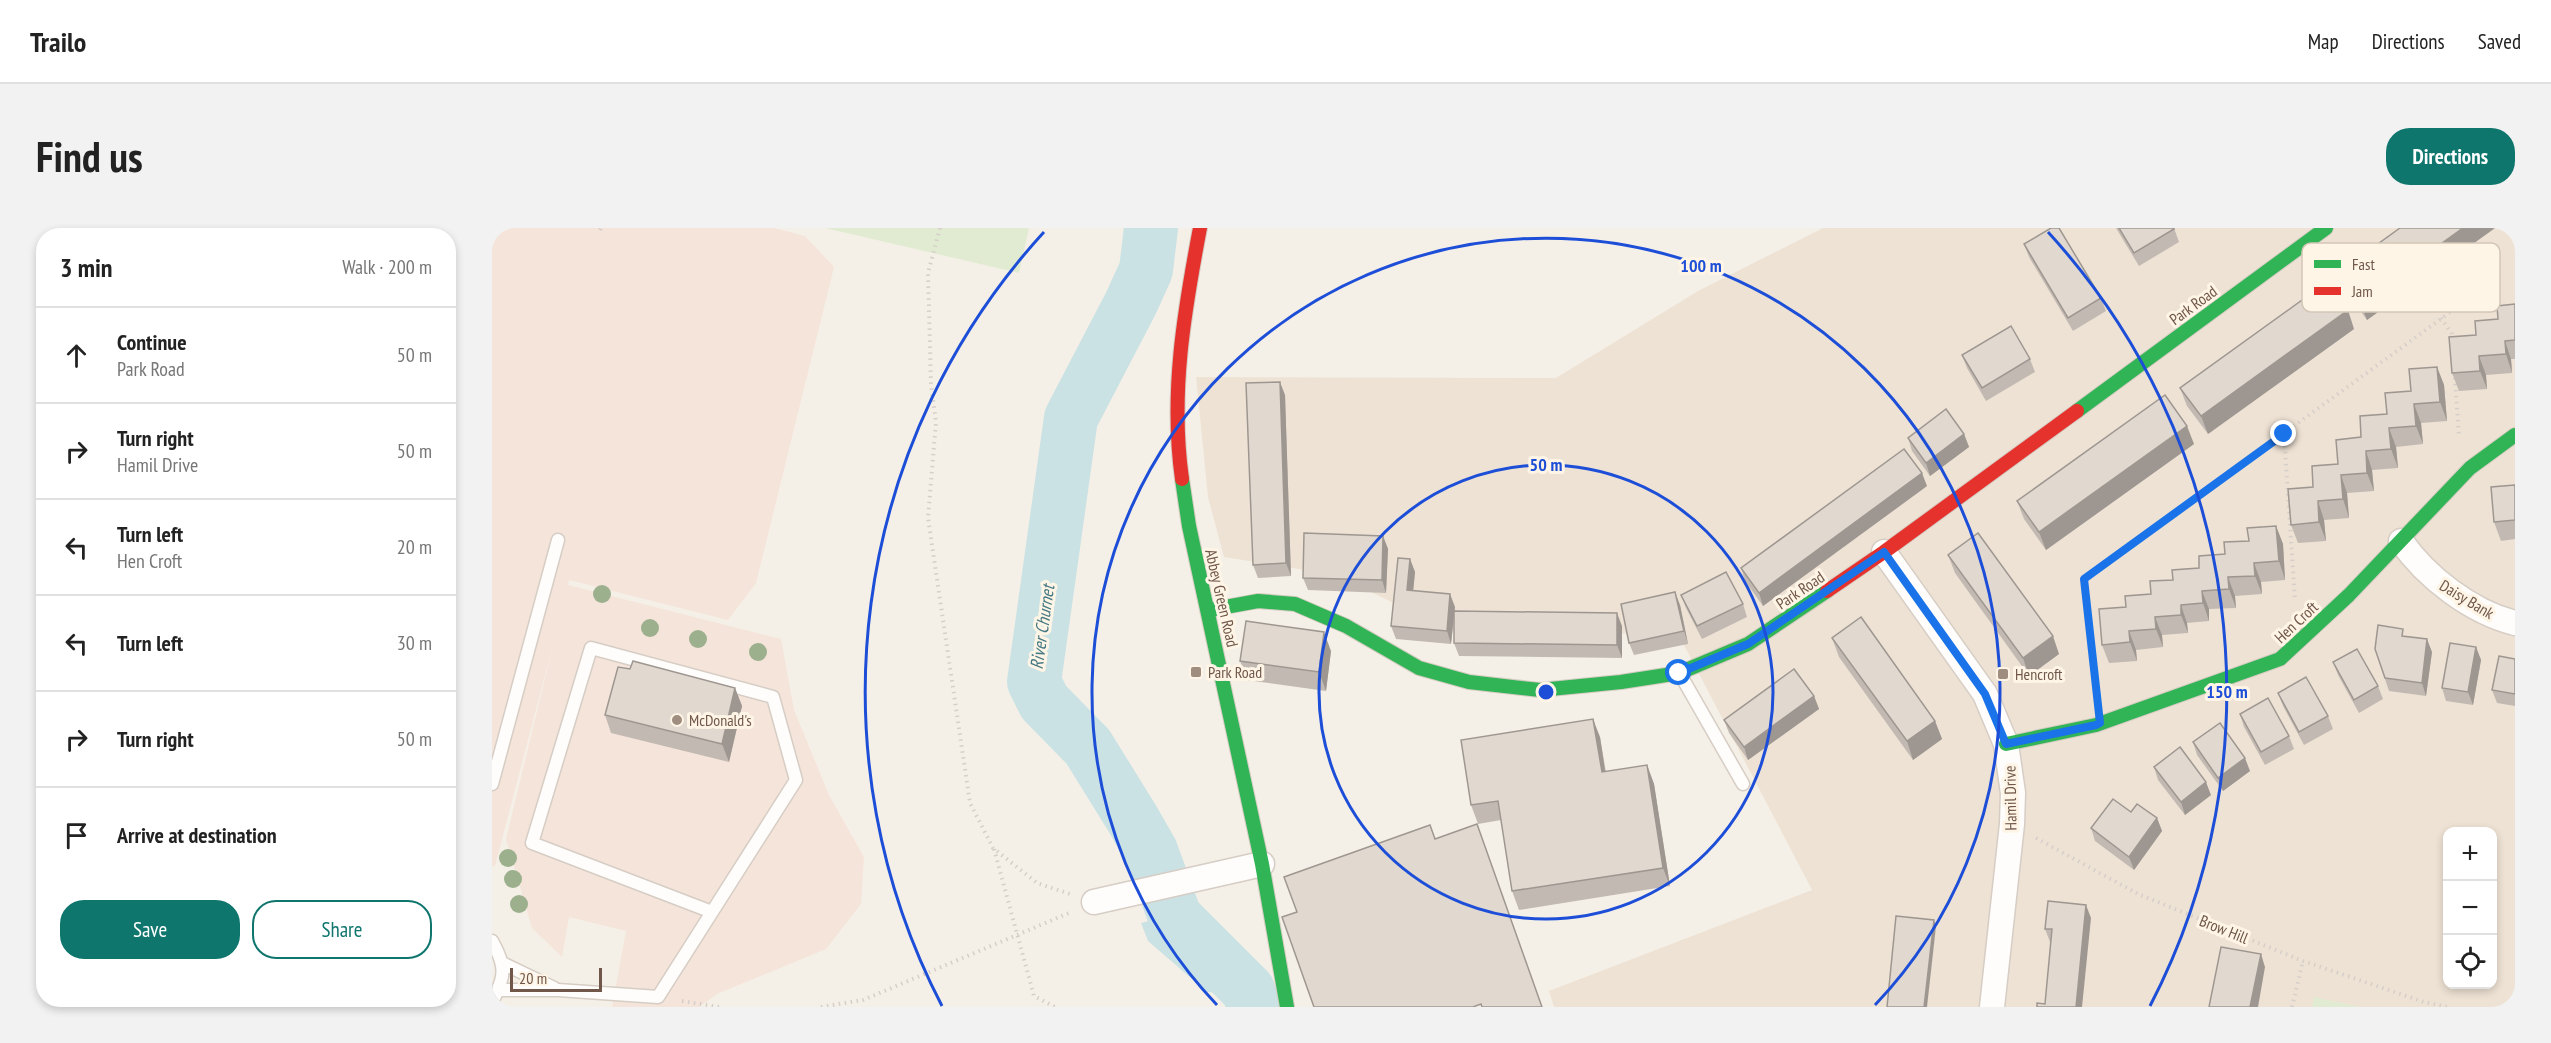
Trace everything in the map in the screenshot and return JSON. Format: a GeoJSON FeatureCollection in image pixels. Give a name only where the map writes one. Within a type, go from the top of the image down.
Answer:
{"type":"FeatureCollection","features":[{"type":"Feature","properties":{"kind":"street","name":"Abbey Green Road"},"geometry":{"type":"LineString","coordinates":[[1200,228],[1189,287],[1177,378],[1177,443],[1189,526],[1209,610],[1262,864],[1287,1007]]}},
{"type":"Feature","properties":{"kind":"street","name":"Park Road"},"geometry":{"type":"LineString","coordinates":[[2306,243],[2326,228]]}},
{"type":"Feature","properties":{"kind":"street","name":"Park Road"},"geometry":{"type":"LineString","coordinates":[[1209,610],[1258,601],[1294,604],[1346,626],[1419,668],[1469,682],[1540,690],[1679,673],[1748,644],[1884,552],[2302,246]]}},
{"type":"Feature","properties":{"kind":"street","name":"Hen Croft"},"geometry":{"type":"LineString","coordinates":[[2006,744],[2100,723],[2280,659],[2349,595],[2470,468],[2515,435]]}},
{"type":"Feature","properties":{"kind":"street","name":"Daisy Bank"},"geometry":{"type":"LineString","coordinates":[[2401,541],[2416,562],[2446,589],[2502,620],[2515,623]]}},
{"type":"Feature","properties":{"kind":"street","name":"Hamil Drive"},"geometry":{"type":"LineString","coordinates":[[1884,552],[1985,694],[2006,744],[2013,793],[2012,824],[1992,1007]]}},
{"type":"Feature","properties":{"kind":"street"},"geometry":{"type":"LineString","coordinates":[[1094,902],[1262,864]]}},
{"type":"Feature","properties":{"kind":"lane"},"geometry":{"type":"LineString","coordinates":[[492,784],[558,540]]}},
{"type":"Feature","properties":{"kind":"lane"},"geometry":{"type":"LineString","coordinates":[[499,990],[558,990],[658,997],[796,780],[773,697],[591,648],[532,843],[712,912]]}},
{"type":"Feature","properties":{"kind":"lane"},"geometry":{"type":"LineString","coordinates":[[1679,673],[1743,784]]}},
{"type":"Feature","properties":{"kind":"lane"},"geometry":{"type":"LineString","coordinates":[[492,941],[504,964],[558,990]]}},
{"type":"Feature","properties":{"kind":"lane"},"geometry":{"type":"LineString","coordinates":[[492,1002],[499,990],[504,964]]}},
{"type":"Feature","properties":{"kind":"path"},"geometry":{"type":"LineString","coordinates":[[940,228],[928,273],[931,384],[936,422],[928,519],[970,803],[993,848],[1034,996],[1055,1007]]}},
{"type":"Feature","properties":{"kind":"path"},"geometry":{"type":"LineString","coordinates":[[2100,723],[2084,579],[2449,312]]}},
{"type":"Feature","properties":{"kind":"path"},"geometry":{"type":"LineString","coordinates":[[2441,318],[2452,334],[2453,346]]}},
{"type":"Feature","properties":{"kind":"path"},"geometry":{"type":"LineString","coordinates":[[2455,370],[2462,477]]}},
{"type":"Feature","properties":{"kind":"path"},"geometry":{"type":"LineString","coordinates":[[2284,434],[2298,643]]}},
{"type":"Feature","properties":{"kind":"path","name":"Brow Hill"},"geometry":{"type":"LineString","coordinates":[[2012,824],[2138,894],[2303,962],[2424,1002],[2447,1007]]}},
{"type":"Feature","properties":{"kind":"path"},"geometry":{"type":"LineString","coordinates":[[993,848],[1037,883],[1094,902]]}},
{"type":"Feature","properties":{"kind":"path"},"geometry":{"type":"LineString","coordinates":[[821,1007],[863,1000],[1094,902]]}},
{"type":"Feature","properties":{"kind":"path"},"geometry":{"type":"LineString","coordinates":[[2292,1007],[2303,962]]}},
{"type":"Feature","properties":{"kind":"path"},"geometry":{"type":"LineString","coordinates":[[658,997],[719,1007]]}},
{"type":"Feature","properties":{"kind":"shaded area"},"geometry":{"type":"Polygon","coordinates":[[[492,228],[774,228],[805,236],[834,267],[756,583],[728,620],[569,580],[568,585],[781,639],[794,710],[829,795],[864,857],[861,904],[826,949],[717,994],[699,1007],[612,1007],[626,931],[569,917],[562,957],[532,928],[506,839],[554,641],[495,866],[492,866],[492,228]]]}},
{"type":"Feature","properties":{"kind":"shaded area"},"geometry":{"type":"Polygon","coordinates":[[[1823,228],[2515,228],[2515,1007],[1554,1007],[1549,991],[1812,890],[1674,626],[1606,636],[1451,631],[1336,575],[1224,557],[1208,497],[1196,377],[1556,378],[1698,291],[1823,228]]]}},
{"type":"Feature","properties":{"kind":"green space"},"geometry":{"type":"Polygon","coordinates":[[[825,228],[1029,228],[1019,273],[825,228]]]}},
{"type":"Feature","properties":{"kind":"green space"},"geometry":{"type":"Polygon","coordinates":[[[2314,997],[2360,1007],[2312,1007],[2314,997]]]}},
{"type":"Feature","properties":{"kind":"water"},"geometry":{"type":"Polygon","coordinates":[[[1139,228],[1163,228],[1153,297],[1118,354],[1099,347],[1128,281],[1139,228]]]}},
{"type":"Feature","properties":{"kind":"water"},"geometry":{"type":"Polygon","coordinates":[[[1199,908],[1270,994],[1272,1007],[1235,1007],[1232,994],[1207,992],[1148,941],[1141,923],[1199,908]]]}},
{"type":"Feature","properties":{"kind":"building"},"geometry":{"type":"Polygon","coordinates":[[[2051,228],[2059,228],[2101,298],[2068,318],[2024,244],[2051,228]]]}},
{"type":"Feature","properties":{"kind":"building"},"geometry":{"type":"Polygon","coordinates":[[[2119,228],[2174,228],[2174,229],[2134,253],[2119,228]]]}},
{"type":"Feature","properties":{"kind":"building"},"geometry":{"type":"Polygon","coordinates":[[[2400,228],[2463,228],[2442,243],[2379,243],[2400,228]]]}},
{"type":"Feature","properties":{"kind":"building"},"geometry":{"type":"Polygon","coordinates":[[[2302,300],[2302,312],[2345,312],[2201,416],[2180,388],[2302,300]]]}},
{"type":"Feature","properties":{"kind":"building"},"geometry":{"type":"Polygon","coordinates":[[[2515,304],[2515,340],[2505,341],[2506,354],[2479,356],[2480,371],[2452,373],[2449,337],[2476,335],[2475,321],[2498,319],[2500,306],[2515,304]]]}},
{"type":"Feature","properties":{"kind":"building"},"geometry":{"type":"Polygon","coordinates":[[[2011,326],[2030,359],[1982,388],[1962,355],[2011,326]]]}},
{"type":"Feature","properties":{"kind":"building"},"geometry":{"type":"Polygon","coordinates":[[[2437,367],[2440,402],[2414,404],[2416,426],[2389,428],[2391,449],[2366,451],[2367,473],[2341,475],[2343,499],[2318,501],[2319,522],[2291,525],[2288,489],[2313,487],[2312,466],[2338,464],[2336,440],[2361,437],[2360,416],[2387,414],[2385,393],[2411,391],[2409,369],[2437,367]]]}},
{"type":"Feature","properties":{"kind":"building"},"geometry":{"type":"Polygon","coordinates":[[[1280,382],[1286,563],[1253,565],[1246,383],[1280,382]]]}},
{"type":"Feature","properties":{"kind":"building"},"geometry":{"type":"Polygon","coordinates":[[[2165,395],[2187,426],[2039,532],[2017,501],[2165,395]]]}},
{"type":"Feature","properties":{"kind":"building"},"geometry":{"type":"Polygon","coordinates":[[[1946,409],[1964,434],[1926,463],[1908,438],[1946,409]]]}},
{"type":"Feature","properties":{"kind":"building"},"geometry":{"type":"Polygon","coordinates":[[[1904,449],[1922,473],[1759,593],[1741,568],[1904,449]]]}},
{"type":"Feature","properties":{"kind":"building"},"geometry":{"type":"Polygon","coordinates":[[[2515,485],[2515,520],[2494,522],[2491,487],[2515,485]]]}},
{"type":"Feature","properties":{"kind":"building"},"geometry":{"type":"Polygon","coordinates":[[[2276,526],[2279,561],[2254,563],[2255,576],[2228,577],[2229,589],[2202,591],[2203,603],[2181,605],[2181,615],[2155,617],[2156,629],[2129,631],[2130,642],[2102,645],[2099,609],[2126,607],[2125,596],[2151,594],[2150,581],[2173,580],[2172,570],[2199,568],[2199,556],[2225,554],[2224,542],[2249,541],[2247,528],[2276,526]]]}},
{"type":"Feature","properties":{"kind":"building"},"geometry":{"type":"Polygon","coordinates":[[[1304,533],[1383,536],[1382,580],[1303,578],[1304,533]]]}},
{"type":"Feature","properties":{"kind":"building"},"geometry":{"type":"Polygon","coordinates":[[[1978,533],[2053,636],[2023,658],[1948,555],[1978,533]]]}},
{"type":"Feature","properties":{"kind":"building"},"geometry":{"type":"Polygon","coordinates":[[[1398,558],[1410,559],[1407,590],[1450,594],[1447,631],[1391,626],[1398,558]]]}},
{"type":"Feature","properties":{"kind":"building"},"geometry":{"type":"Polygon","coordinates":[[[1726,572],[1743,604],[1697,626],[1681,595],[1726,572]]]}},
{"type":"Feature","properties":{"kind":"building"},"geometry":{"type":"Polygon","coordinates":[[[1675,592],[1684,631],[1629,643],[1621,604],[1675,592]]]}},
{"type":"Feature","properties":{"kind":"building"},"geometry":{"type":"Polygon","coordinates":[[[1454,611],[1617,613],[1617,645],[1454,643],[1454,611]]]}},
{"type":"Feature","properties":{"kind":"building"},"geometry":{"type":"Polygon","coordinates":[[[1861,617],[1935,721],[1907,741],[1832,638],[1861,617]]]}},
{"type":"Feature","properties":{"kind":"building"},"geometry":{"type":"Polygon","coordinates":[[[1246,621],[1324,632],[1319,672],[1240,661],[1246,621]]]}},
{"type":"Feature","properties":{"kind":"building"},"geometry":{"type":"Polygon","coordinates":[[[2378,625],[2403,629],[2402,636],[2427,639],[2422,683],[2385,678],[2375,649],[2378,625]]]}},
{"type":"Feature","properties":{"kind":"building"},"geometry":{"type":"Polygon","coordinates":[[[2450,643],[2476,647],[2468,692],[2442,688],[2450,643]]]}},
{"type":"Feature","properties":{"kind":"building"},"geometry":{"type":"Polygon","coordinates":[[[2357,649],[2378,686],[2354,700],[2333,662],[2357,649]]]}},
{"type":"Feature","properties":{"kind":"building"},"geometry":{"type":"Polygon","coordinates":[[[2499,656],[2515,659],[2515,694],[2492,690],[2499,656]]]}},
{"type":"Feature","properties":{"kind":"building","name":"McDonald's"},"geometry":{"type":"Polygon","coordinates":[[[633,661],[735,688],[722,744],[605,715],[618,667],[630,669],[633,661]]]}},
{"type":"Feature","properties":{"kind":"building"},"geometry":{"type":"Polygon","coordinates":[[[1794,669],[1814,696],[1744,747],[1724,720],[1794,669]]]}},
{"type":"Feature","properties":{"kind":"building"},"geometry":{"type":"Polygon","coordinates":[[[2306,677],[2328,716],[2299,732],[2278,693],[2306,677]]]}},
{"type":"Feature","properties":{"kind":"building"},"geometry":{"type":"Polygon","coordinates":[[[2268,698],[2289,736],[2261,752],[2240,714],[2268,698]]]}},
{"type":"Feature","properties":{"kind":"building"},"geometry":{"type":"Polygon","coordinates":[[[1593,719],[1602,772],[1647,765],[1663,868],[1512,891],[1498,801],[1471,805],[1461,740],[1593,719]]]}},
{"type":"Feature","properties":{"kind":"building"},"geometry":{"type":"Polygon","coordinates":[[[2220,723],[2245,758],[2218,778],[2193,742],[2220,723]]]}},
{"type":"Feature","properties":{"kind":"building"},"geometry":{"type":"Polygon","coordinates":[[[2180,747],[2206,782],[2181,802],[2154,767],[2180,747]]]}},
{"type":"Feature","properties":{"kind":"building"},"geometry":{"type":"Polygon","coordinates":[[[2113,799],[2131,812],[2137,804],[2157,818],[2129,857],[2091,828],[2113,799]]]}},
{"type":"Feature","properties":{"kind":"building"},"geometry":{"type":"Polygon","coordinates":[[[1477,824],[1542,1007],[1482,1007],[1481,1004],[1473,1007],[1314,1007],[1282,917],[1297,912],[1284,877],[1430,825],[1435,839],[1477,824]]]}},
{"type":"Feature","properties":{"kind":"building"},"geometry":{"type":"Polygon","coordinates":[[[2048,901],[2086,905],[2076,1007],[2037,1007],[2037,1003],[2045,1004],[2052,929],[2045,929],[2048,901]]]}},
{"type":"Feature","properties":{"kind":"building"},"geometry":{"type":"Polygon","coordinates":[[[1896,916],[1934,920],[1924,1007],[1887,1007],[1896,916]]]}},
{"type":"Feature","properties":{"kind":"building"},"geometry":{"type":"Polygon","coordinates":[[[2221,947],[2261,954],[2250,1007],[2209,1007],[2221,947]]]}},
{"type":"Feature","properties":{"kind":"waterway","name":"River Churnet"},"geometry":{"type":"LineString","coordinates":[[1151,228],[1146,270],[1071,418],[1034,682],[1044,702],[1088,747],[1132,818],[1151,851],[1175,917],[1248,990],[1254,1007]]}},
{"type":"Feature","properties":{"kind":"traffic: fast"},"geometry":{"type":"LineString","coordinates":[[2306,243],[2326,228]]}},
{"type":"Feature","properties":{"kind":"traffic: fast"},"geometry":{"type":"LineString","coordinates":[[2077,411],[2302,246]]}},
{"type":"Feature","properties":{"kind":"traffic: fast"},"geometry":{"type":"LineString","coordinates":[[2006,744],[2096,725],[2280,659],[2349,595],[2470,468],[2515,435]]}},
{"type":"Feature","properties":{"kind":"traffic: fast"},"geometry":{"type":"LineString","coordinates":[[1182,479],[1189,526],[1262,864],[1287,1007]]}},
{"type":"Feature","properties":{"kind":"traffic: fast"},"geometry":{"type":"LineString","coordinates":[[1209,610],[1258,601],[1295,604],[1346,626],[1419,668],[1469,682],[1540,690],[1621,682],[1679,673],[1748,644],[1827,591]]}},
{"type":"Feature","properties":{"kind":"traffic: jam"},"geometry":{"type":"LineString","coordinates":[[1182,479],[1178,416],[1180,353],[1200,228]]}},
{"type":"Feature","properties":{"kind":"traffic: jam"},"geometry":{"type":"LineString","coordinates":[[1827,591],[2077,411]]}},
{"type":"Feature","properties":{"kind":"place","name":"Park Road"},"geometry":{"type":"Point","coordinates":[1196,672]}},
{"type":"Feature","properties":{"kind":"place","name":"Hencroft"},"geometry":{"type":"Point","coordinates":[2003,674]}},
{"type":"Feature","properties":{"kind":"place","name":"McDonald's"},"geometry":{"type":"Point","coordinates":[677,720]}},
{"type":"Feature","properties":{"kind":"route"},"geometry":{"type":"LineString","coordinates":[[1679,673],[1748,644],[1884,552],[1985,694],[2006,744],[2096,725],[2100,723],[2084,579],[2284,434]]}}]}
